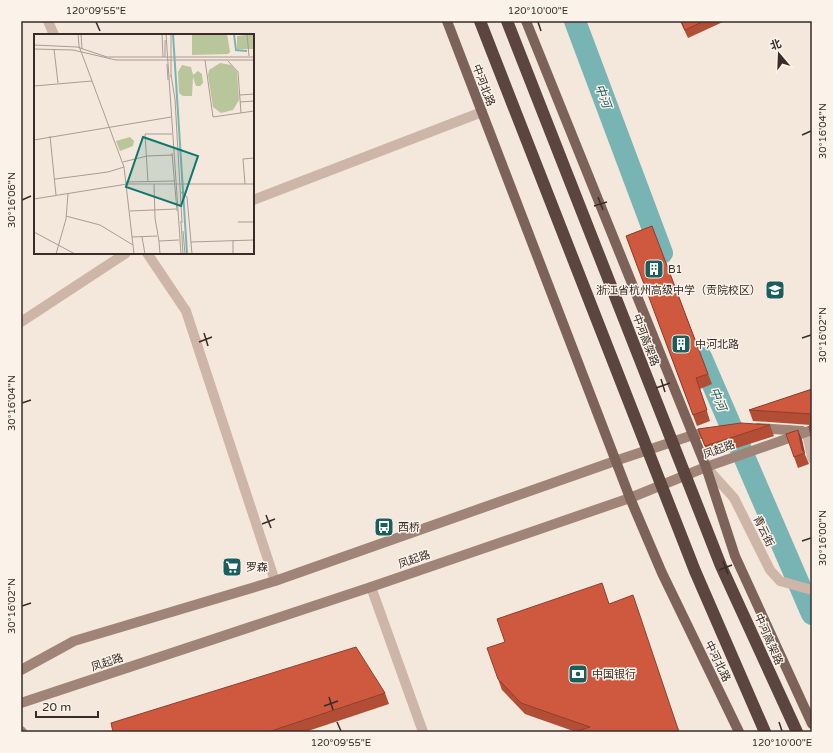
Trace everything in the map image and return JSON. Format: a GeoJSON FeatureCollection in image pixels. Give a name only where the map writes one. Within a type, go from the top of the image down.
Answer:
{"type":"FeatureCollection","features":[{"type":"Feature","properties":{"kind":"highway"},"geometry":{"type":"LineString","coordinates":[[480,21],[695,571],[765,732]]}},
{"type":"Feature","properties":{"kind":"highway","name":"中河高架路"},"geometry":{"type":"LineString","coordinates":[[507,21],[722,566],[797,732]]}},
{"type":"Feature","properties":{"kind":"main road","name":"中河北路"},"geometry":{"type":"LineString","coordinates":[[447,21],[630,498],[662,573],[739,732]]}},
{"type":"Feature","properties":{"kind":"main road"},"geometry":{"type":"LineString","coordinates":[[526,21],[706,466],[735,556],[812,724]]}},
{"type":"Feature","properties":{"kind":"main road"},"geometry":{"type":"LineString","coordinates":[[745,427],[809,431]]}},
{"type":"Feature","properties":{"kind":"main road"},"geometry":{"type":"LineString","coordinates":[[21,670],[74,641],[275,581],[615,461],[693,435],[720,431]]}},
{"type":"Feature","properties":{"kind":"main road","name":"凤起路"},"geometry":{"type":"LineString","coordinates":[[21,703],[371,587],[630,498],[706,466],[809,431]]}},
{"type":"Feature","properties":{"kind":"street"},"geometry":{"type":"LineString","coordinates":[[48,21],[54,34]]}},
{"type":"Feature","properties":{"kind":"street"},"geometry":{"type":"LineString","coordinates":[[254,200],[482,112]]}},
{"type":"Feature","properties":{"kind":"street"},"geometry":{"type":"LineString","coordinates":[[21,322],[124,254]]}},
{"type":"Feature","properties":{"kind":"street"},"geometry":{"type":"LineString","coordinates":[[148,254],[186,311],[275,581]]}},
{"type":"Feature","properties":{"kind":"street","name":"青云街"},"geometry":{"type":"LineString","coordinates":[[706,466],[734,498],[770,570],[780,581],[812,590]]}},
{"type":"Feature","properties":{"kind":"street"},"geometry":{"type":"LineString","coordinates":[[371,587],[423,732]]}},
{"type":"Feature","properties":{"kind":"lane"},"geometry":{"type":"LineString","coordinates":[[809,431],[812,459]]}},
{"type":"Feature","properties":{"kind":"building"},"geometry":{"type":"Polygon","coordinates":[[[681,21],[704,21],[685,30],[681,21]]]}},
{"type":"Feature","properties":{"kind":"building"},"geometry":{"type":"Polygon","coordinates":[[[652,226],[708,374],[696,378],[707,410],[693,415],[626,236],[652,226]]]}},
{"type":"Feature","properties":{"kind":"building"},"geometry":{"type":"Polygon","coordinates":[[[812,389],[812,414],[749,410],[812,389]]]}},
{"type":"Feature","properties":{"kind":"building"},"geometry":{"type":"Polygon","coordinates":[[[741,423],[770,425],[705,446],[698,429],[741,423]]]}},
{"type":"Feature","properties":{"kind":"building"},"geometry":{"type":"Polygon","coordinates":[[[812,423],[812,441],[809,426],[812,423]]]}},
{"type":"Feature","properties":{"kind":"building"},"geometry":{"type":"Polygon","coordinates":[[[798,430],[802,450],[805,453],[794,457],[786,434],[798,430]]]}},
{"type":"Feature","properties":{"kind":"building","name":"中国银行"},"geometry":{"type":"Polygon","coordinates":[[[602,583],[609,604],[633,595],[679,732],[575,732],[590,727],[521,703],[498,679],[487,648],[505,642],[497,619],[602,583]]]}},
{"type":"Feature","properties":{"kind":"building"},"geometry":{"type":"Polygon","coordinates":[[[356,647],[385,693],[268,732],[113,732],[111,723],[356,647]]]}},
{"type":"Feature","properties":{"kind":"waterway","name":"中河"},"geometry":{"type":"LineString","coordinates":[[575,21],[662,253]]}},
{"type":"Feature","properties":{"kind":"waterway","name":"中河"},"geometry":{"type":"LineString","coordinates":[[701,357],[812,614]]}},
{"type":"Feature","properties":{"kind":"place","name":"B1"},"geometry":{"type":"Point","coordinates":[654,269]}},
{"type":"Feature","properties":{"kind":"place","name":"浙江省杭州高级中学（贡院校区）"},"geometry":{"type":"Point","coordinates":[775,290]}},
{"type":"Feature","properties":{"kind":"place","name":"中河北路"},"geometry":{"type":"Point","coordinates":[681,344]}},
{"type":"Feature","properties":{"kind":"place","name":"西桥"},"geometry":{"type":"Point","coordinates":[384,527]}},
{"type":"Feature","properties":{"kind":"place","name":"罗森"},"geometry":{"type":"Point","coordinates":[232,567]}},
{"type":"Feature","properties":{"kind":"place","name":"中国银行"},"geometry":{"type":"Point","coordinates":[578,674]}}]}
